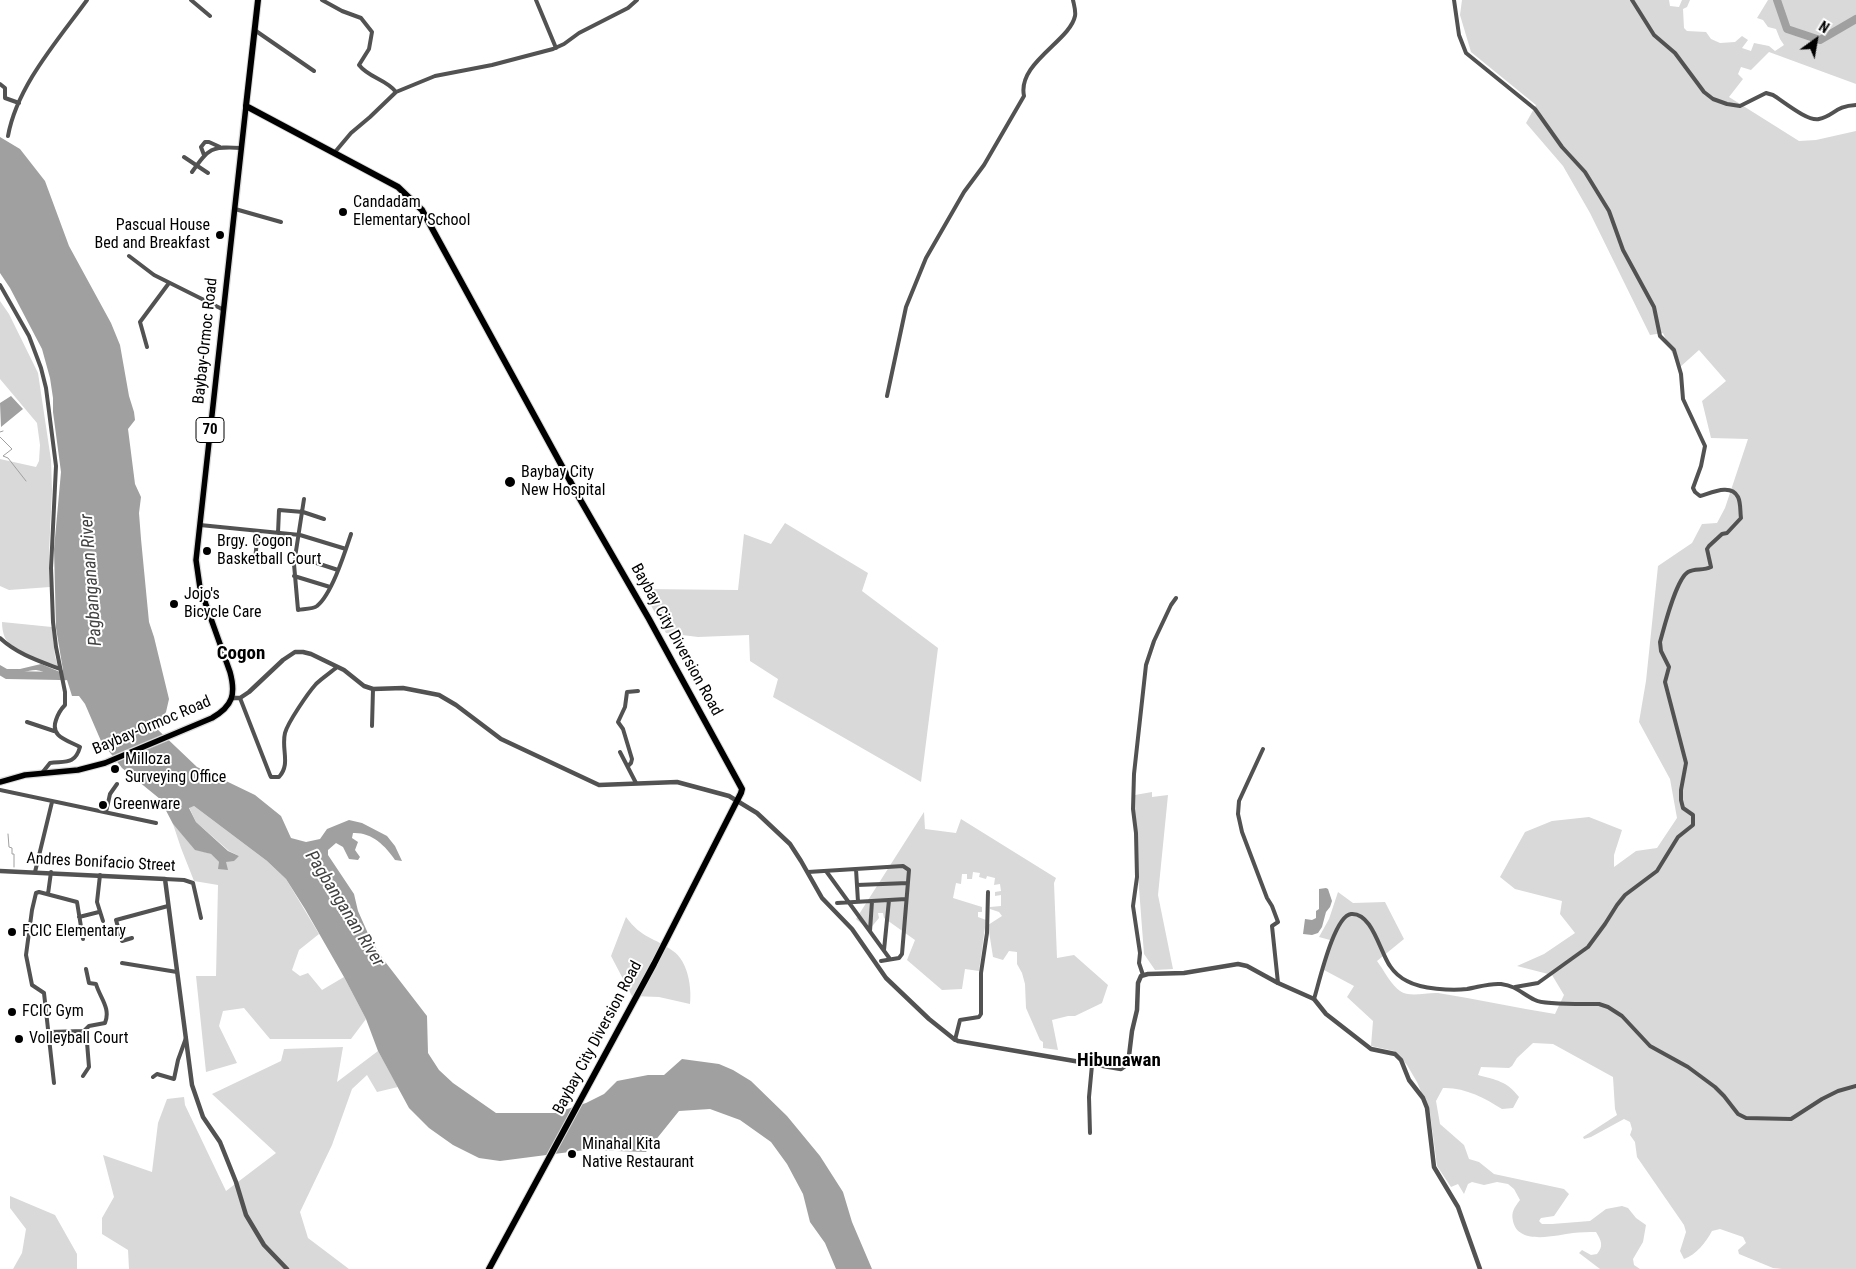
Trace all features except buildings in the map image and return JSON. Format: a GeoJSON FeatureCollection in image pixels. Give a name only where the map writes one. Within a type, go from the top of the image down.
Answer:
{"type":"FeatureCollection","features":[{"type":"Feature","properties":{"kind":"highway","name":"Baybay-Ormoc Road"},"geometry":{"type":"LineString","coordinates":[[246,106],[258,0]]}},
{"type":"Feature","properties":{"kind":"highway","name":"Baybay City Diversion Road"},"geometry":{"type":"LineString","coordinates":[[246,106],[398,187],[422,210],[572,485],[649,619],[742,791],[654,964],[489,1269]]}},
{"type":"Feature","properties":{"kind":"main road","name":"Baybay-Ormoc Road"},"geometry":{"type":"LineString","coordinates":[[0,782],[16,777],[42,773],[78,770],[105,763],[219,714],[232,698],[233,684],[196,574],[196,560],[246,106]]}},
{"type":"Feature","properties":{"kind":"street"},"geometry":{"type":"LineString","coordinates":[[8,136],[12,118],[23,92],[87,0]]}},
{"type":"Feature","properties":{"kind":"street"},"geometry":{"type":"LineString","coordinates":[[191,0],[210,16]]}},
{"type":"Feature","properties":{"kind":"street"},"geometry":{"type":"LineString","coordinates":[[322,0],[361,18],[372,32],[369,50],[359,65],[365,73],[390,84],[396,92]]}},
{"type":"Feature","properties":{"kind":"street"},"geometry":{"type":"LineString","coordinates":[[536,0],[556,48]]}},
{"type":"Feature","properties":{"kind":"street"},"geometry":{"type":"LineString","coordinates":[[335,152],[351,133],[396,92],[435,76],[492,65],[556,48],[579,33],[628,8],[637,0]]}},
{"type":"Feature","properties":{"kind":"street"},"geometry":{"type":"LineString","coordinates":[[887,396],[906,307],[926,258],[964,192],[984,165],[1024,96],[1022,88],[1024,80],[1042,55],[1074,21],[1073,0]]}},
{"type":"Feature","properties":{"kind":"street"},"geometry":{"type":"LineString","coordinates":[[1314,999],[1332,940],[1344,917],[1350,914],[1358,915],[1368,922],[1390,966],[1402,977],[1414,984],[1456,990],[1489,984],[1515,987],[1538,982],[1588,947],[1625,895],[1662,866],[1678,836],[1693,825],[1693,815],[1683,808],[1681,800],[1686,762],[1665,682],[1669,667],[1661,651],[1660,642],[1680,581],[1687,572],[1705,570],[1711,567],[1707,549],[1722,534],[1728,533],[1741,518],[1738,498],[1733,492],[1727,490],[1718,491],[1700,496],[1694,492],[1693,488],[1701,466],[1705,446],[1683,399],[1681,374],[1674,350],[1660,336],[1654,307],[1623,250],[1609,211],[1584,172],[1562,147],[1535,109],[1466,53],[1459,35],[1454,0]]}},
{"type":"Feature","properties":{"kind":"street"},"geometry":{"type":"LineString","coordinates":[[1632,0],[1654,35],[1675,53],[1704,92],[1713,99],[1740,106],[1766,93],[1773,95],[1810,118],[1818,119],[1844,106],[1856,106]]}},
{"type":"Feature","properties":{"kind":"street"},"geometry":{"type":"LineString","coordinates":[[256,31],[314,71]]}},
{"type":"Feature","properties":{"kind":"street"},"geometry":{"type":"LineString","coordinates":[[0,84],[5,88],[5,98],[19,103]]}},
{"type":"Feature","properties":{"kind":"street"},"geometry":{"type":"LineString","coordinates":[[204,155],[201,147],[204,142],[220,147],[241,148]]}},
{"type":"Feature","properties":{"kind":"street"},"geometry":{"type":"LineString","coordinates":[[192,172],[204,155],[220,147]]}},
{"type":"Feature","properties":{"kind":"street"},"geometry":{"type":"LineString","coordinates":[[184,157],[208,173]]}},
{"type":"Feature","properties":{"kind":"street"},"geometry":{"type":"LineString","coordinates":[[235,209],[281,222]]}},
{"type":"Feature","properties":{"kind":"street"},"geometry":{"type":"LineString","coordinates":[[129,256],[153,274],[224,310]]}},
{"type":"Feature","properties":{"kind":"street"},"geometry":{"type":"LineString","coordinates":[[148,347],[140,321],[169,283]]}},
{"type":"Feature","properties":{"kind":"street"},"geometry":{"type":"LineString","coordinates":[[0,285],[28,336],[41,368],[46,388],[56,466],[51,568],[53,622],[64,683],[64,705],[60,710],[54,731]]}},
{"type":"Feature","properties":{"kind":"street"},"geometry":{"type":"LineString","coordinates":[[304,499],[300,535],[295,556],[294,576],[298,610],[316,607],[330,587],[351,534]]}},
{"type":"Feature","properties":{"kind":"street"},"geometry":{"type":"LineString","coordinates":[[278,533],[279,510],[303,512],[324,519]]}},
{"type":"Feature","properties":{"kind":"street"},"geometry":{"type":"LineString","coordinates":[[200,525],[300,535],[346,549]]}},
{"type":"Feature","properties":{"kind":"street"},"geometry":{"type":"LineString","coordinates":[[255,560],[258,531]]}},
{"type":"Feature","properties":{"kind":"street"},"geometry":{"type":"LineString","coordinates":[[295,556],[338,570]]}},
{"type":"Feature","properties":{"kind":"street"},"geometry":{"type":"LineString","coordinates":[[294,576],[330,587]]}},
{"type":"Feature","properties":{"kind":"street"},"geometry":{"type":"LineString","coordinates":[[1143,975],[1139,963],[1140,953],[1134,906],[1137,877],[1136,833],[1133,809],[1134,774],[1146,665],[1154,641],[1171,604],[1176,598]]}},
{"type":"Feature","properties":{"kind":"street"},"geometry":{"type":"LineString","coordinates":[[0,638],[7,645],[29,657],[61,670]]}},
{"type":"Feature","properties":{"kind":"street"},"geometry":{"type":"LineString","coordinates":[[232,698],[240,698],[283,660],[295,652],[303,652],[337,667],[350,674],[364,686],[373,689],[403,688],[439,695],[456,705],[498,737],[597,784],[607,786],[636,783],[681,783],[737,800],[757,813],[790,844],[822,898],[850,928],[886,978],[929,1019],[955,1040],[1118,1069],[1127,1066],[1137,1010],[1138,983],[1143,975]]}},
{"type":"Feature","properties":{"kind":"street"},"geometry":{"type":"LineString","coordinates":[[240,698],[270,775],[271,777],[279,777],[284,771],[286,764],[285,735],[288,725],[317,683],[337,667]]}},
{"type":"Feature","properties":{"kind":"street"},"geometry":{"type":"LineString","coordinates":[[372,726],[373,689]]}},
{"type":"Feature","properties":{"kind":"street"},"geometry":{"type":"LineString","coordinates":[[628,766],[632,759],[623,729],[618,724],[618,721],[626,707],[626,693],[638,691]]}},
{"type":"Feature","properties":{"kind":"street"},"geometry":{"type":"LineString","coordinates":[[27,722],[54,731],[57,735],[80,747],[78,753],[68,762],[50,763],[42,773]]}},
{"type":"Feature","properties":{"kind":"street"},"geometry":{"type":"LineString","coordinates":[[1263,749],[1239,801],[1238,814],[1242,832],[1278,922],[1272,926],[1278,983]]}},
{"type":"Feature","properties":{"kind":"street"},"geometry":{"type":"LineString","coordinates":[[620,752],[636,783]]}},
{"type":"Feature","properties":{"kind":"street"},"geometry":{"type":"LineString","coordinates":[[106,812],[110,794],[117,784]]}},
{"type":"Feature","properties":{"kind":"street"},"geometry":{"type":"LineString","coordinates":[[0,790],[156,823]]}},
{"type":"Feature","properties":{"kind":"street"},"geometry":{"type":"LineString","coordinates":[[35,872],[52,802]]}},
{"type":"Feature","properties":{"kind":"street"},"geometry":{"type":"LineString","coordinates":[[808,872],[903,866],[909,870],[902,954],[898,958],[881,961]]}},
{"type":"Feature","properties":{"kind":"street"},"geometry":{"type":"LineString","coordinates":[[856,869],[858,902]]}},
{"type":"Feature","properties":{"kind":"street","name":"Andres Bonifacio Street"},"geometry":{"type":"LineString","coordinates":[[0,871],[184,880],[193,883],[201,918]]}},
{"type":"Feature","properties":{"kind":"street"},"geometry":{"type":"LineString","coordinates":[[826,871],[890,959]]}},
{"type":"Feature","properties":{"kind":"street"},"geometry":{"type":"LineString","coordinates":[[48,894],[51,872]]}},
{"type":"Feature","properties":{"kind":"street"},"geometry":{"type":"LineString","coordinates":[[100,875],[97,902],[103,921]]}},
{"type":"Feature","properties":{"kind":"street"},"geometry":{"type":"LineString","coordinates":[[165,879],[192,1085],[203,1117],[220,1142],[236,1182],[246,1215],[264,1245],[287,1269]]}},
{"type":"Feature","properties":{"kind":"street"},"geometry":{"type":"LineString","coordinates":[[857,885],[908,883]]}},
{"type":"Feature","properties":{"kind":"street"},"geometry":{"type":"LineString","coordinates":[[54,1083],[44,993],[32,984],[25,957],[36,894],[39,892],[77,901],[83,939]]}},
{"type":"Feature","properties":{"kind":"street"},"geometry":{"type":"LineString","coordinates":[[955,1040],[960,1020],[980,1017],[982,1014],[981,970],[987,933],[988,892]]}},
{"type":"Feature","properties":{"kind":"street"},"geometry":{"type":"LineString","coordinates":[[884,951],[889,900]]}},
{"type":"Feature","properties":{"kind":"street"},"geometry":{"type":"LineString","coordinates":[[837,903],[906,900]]}},
{"type":"Feature","properties":{"kind":"street"},"geometry":{"type":"LineString","coordinates":[[870,931],[872,901]]}},
{"type":"Feature","properties":{"kind":"street"},"geometry":{"type":"LineString","coordinates":[[132,938],[122,941],[116,920],[168,906]]}},
{"type":"Feature","properties":{"kind":"street"},"geometry":{"type":"LineString","coordinates":[[79,917],[99,912]]}},
{"type":"Feature","properties":{"kind":"street"},"geometry":{"type":"LineString","coordinates":[[122,963],[177,972]]}},
{"type":"Feature","properties":{"kind":"street"},"geometry":{"type":"LineString","coordinates":[[1143,975],[1206,970],[1238,964],[1247,966],[1278,983],[1314,999],[1326,1014],[1371,1049],[1395,1054],[1401,1060],[1409,1080],[1423,1098],[1427,1108],[1434,1167],[1456,1203],[1480,1269]]}},
{"type":"Feature","properties":{"kind":"street"},"geometry":{"type":"LineString","coordinates":[[49,1032],[86,1030],[89,1026],[104,1024],[108,1013],[96,984],[89,983],[86,969]]}},
{"type":"Feature","properties":{"kind":"street"},"geometry":{"type":"LineString","coordinates":[[1515,987],[1536,1001],[1599,1004],[1615,1010],[1650,1046],[1688,1067],[1724,1096],[1738,1114],[1746,1118],[1791,1119],[1822,1099],[1838,1091],[1856,1086]]}},
{"type":"Feature","properties":{"kind":"street"},"geometry":{"type":"LineString","coordinates":[[83,1076],[89,1067],[86,1030]]}},
{"type":"Feature","properties":{"kind":"street"},"geometry":{"type":"LineString","coordinates":[[152,1078],[157,1074],[174,1079],[186,1036]]}},
{"type":"Feature","properties":{"kind":"street"},"geometry":{"type":"LineString","coordinates":[[1090,1133],[1088,1097],[1092,1065]]}},
{"type":"Feature","properties":{"kind":"shaded area"},"geometry":{"type":"Polygon","coordinates":[[[1462,0],[1669,0],[1670,6],[1679,7],[1682,0],[1690,0],[1687,7],[1683,9],[1684,28],[1687,31],[1706,32],[1711,39],[1720,43],[1735,42],[1742,36],[1748,40],[1742,48],[1751,51],[1754,43],[1769,46],[1775,51],[1784,45],[1776,29],[1768,27],[1763,20],[1757,18],[1768,0],[1856,0],[1856,84],[1769,52],[1751,70],[1741,67],[1738,74],[1743,79],[1729,97],[1799,141],[1816,140],[1856,131],[1856,1269],[1773,1268],[1739,1254],[1738,1250],[1746,1243],[1743,1237],[1720,1229],[1712,1231],[1700,1248],[1684,1259],[1680,1251],[1686,1232],[1684,1225],[1637,1157],[1635,1142],[1630,1135],[1632,1129],[1630,1122],[1624,1119],[1591,1137],[1584,1139],[1583,1137],[1617,1115],[1613,1077],[1553,1044],[1533,1043],[1509,1068],[1481,1067],[1478,1075],[1506,1084],[1519,1097],[1513,1108],[1502,1109],[1474,1094],[1459,1089],[1443,1088],[1436,1101],[1440,1124],[1464,1145],[1469,1159],[1479,1162],[1494,1174],[1564,1189],[1569,1194],[1554,1216],[1541,1218],[1539,1221],[1542,1224],[1590,1221],[1606,1209],[1622,1206],[1628,1208],[1636,1218],[1646,1225],[1643,1242],[1633,1259],[1634,1265],[1640,1269],[1600,1269],[1579,1253],[1582,1250],[1591,1255],[1597,1254],[1601,1243],[1596,1232],[1548,1237],[1522,1234],[1516,1229],[1512,1218],[1520,1200],[1514,1189],[1508,1184],[1497,1182],[1484,1185],[1472,1182],[1468,1184],[1464,1194],[1458,1184],[1451,1187],[1437,1166],[1430,1113],[1417,1082],[1407,1065],[1394,1051],[1371,1046],[1373,1021],[1347,997],[1354,986],[1324,970],[1330,940],[1319,937],[1329,919],[1338,892],[1353,903],[1385,902],[1404,939],[1377,961],[1400,991],[1409,994],[1438,993],[1555,1014],[1564,995],[1552,975],[1517,966],[1544,954],[1575,933],[1560,914],[1562,901],[1515,889],[1500,877],[1525,832],[1552,821],[1589,817],[1622,830],[1614,855],[1614,867],[1636,851],[1657,848],[1677,818],[1670,779],[1639,722],[1646,681],[1658,566],[1692,543],[1702,524],[1717,523],[1725,508],[1748,439],[1711,438],[1702,401],[1726,381],[1699,350],[1679,368],[1663,333],[1650,335],[1590,213],[1563,166],[1526,123],[1536,105],[1471,52],[1460,15],[1462,0]]]}},
{"type":"Feature","properties":{"kind":"shaded area"},"geometry":{"type":"Polygon","coordinates":[[[0,301],[9,314],[38,373],[51,460],[50,587],[9,590],[0,586],[0,459],[36,467],[39,461],[40,445],[37,423],[0,379],[0,301]]]}},
{"type":"Feature","properties":{"kind":"shaded area"},"geometry":{"type":"Polygon","coordinates":[[[785,523],[868,573],[862,591],[938,648],[921,782],[773,697],[778,679],[750,661],[749,635],[698,637],[666,633],[642,589],[738,590],[744,534],[771,544],[785,523]]]}},
{"type":"Feature","properties":{"kind":"shaded area"},"geometry":{"type":"Polygon","coordinates":[[[2,622],[52,627],[58,667],[14,647],[4,636],[2,622]]]}},
{"type":"Feature","properties":{"kind":"shaded area"},"geometry":{"type":"Polygon","coordinates":[[[1152,792],[1152,797],[1168,795],[1158,895],[1173,969],[1155,970],[1144,954],[1133,809],[1135,795],[1152,792]]]}},
{"type":"Feature","properties":{"kind":"shaded area"},"geometry":{"type":"Polygon","coordinates":[[[194,806],[267,861],[286,879],[319,934],[299,950],[292,970],[300,976],[308,973],[322,990],[344,977],[366,1019],[351,1039],[270,1039],[244,1008],[223,1011],[219,1026],[237,1063],[206,1072],[196,976],[216,976],[218,885],[194,881],[173,824],[195,849],[211,854],[219,862],[226,862],[239,856],[229,851],[196,822],[189,807],[194,806]]]}},
{"type":"Feature","properties":{"kind":"shaded area"},"geometry":{"type":"Polygon","coordinates":[[[924,812],[925,829],[956,833],[961,819],[1056,878],[1054,883],[1057,958],[1074,955],[1108,985],[1102,1003],[1075,1016],[1052,1020],[1058,1050],[1043,1048],[1043,1042],[1040,1040],[1026,1008],[1025,984],[1017,964],[1017,952],[1009,951],[1003,960],[993,957],[988,925],[1002,916],[999,912],[990,909],[990,907],[1001,906],[1001,895],[995,896],[995,892],[1001,891],[1000,884],[994,885],[995,878],[987,876],[986,879],[979,877],[980,873],[973,872],[972,879],[967,879],[967,874],[962,874],[961,884],[956,883],[953,898],[982,907],[982,912],[978,912],[978,917],[986,920],[979,971],[965,969],[962,989],[942,990],[907,960],[915,940],[884,918],[883,913],[878,913],[879,918],[869,930],[856,919],[924,812]]]}},
{"type":"Feature","properties":{"kind":"shaded area"},"geometry":{"type":"Polygon","coordinates":[[[626,917],[637,930],[678,955],[688,975],[690,1004],[659,997],[632,996],[611,956],[626,917]]]}},
{"type":"Feature","properties":{"kind":"shaded area"},"geometry":{"type":"Polygon","coordinates":[[[343,1047],[337,1082],[378,1051],[398,1087],[377,1092],[367,1075],[352,1089],[332,1145],[300,1212],[308,1238],[349,1269],[129,1269],[128,1250],[102,1234],[102,1218],[114,1197],[103,1155],[152,1172],[158,1123],[167,1099],[184,1097],[185,1105],[226,1191],[276,1153],[212,1094],[281,1061],[284,1049],[343,1047]]]}},
{"type":"Feature","properties":{"kind":"shaded area"},"geometry":{"type":"Polygon","coordinates":[[[10,1196],[55,1215],[77,1254],[77,1269],[13,1269],[22,1253],[26,1229],[10,1208],[10,1196]]]}},
{"type":"Feature","properties":{"kind":"water","name":"Pagbanganan River"},"geometry":{"type":"Polygon","coordinates":[[[0,137],[20,149],[45,181],[69,246],[111,323],[120,345],[135,420],[128,429],[135,484],[141,497],[139,513],[149,622],[169,699],[166,712],[156,728],[197,767],[255,795],[281,816],[291,838],[306,842],[320,839],[327,829],[349,820],[362,823],[387,836],[395,846],[402,861],[395,860],[377,840],[360,833],[353,833],[352,838],[358,842],[355,850],[360,857],[358,860],[349,859],[343,847],[336,843],[328,850],[328,855],[354,894],[358,911],[370,938],[383,959],[427,1016],[428,1053],[439,1070],[453,1083],[496,1113],[555,1113],[586,1103],[604,1094],[617,1081],[648,1075],[664,1075],[682,1059],[719,1064],[733,1070],[751,1081],[787,1116],[820,1156],[843,1192],[852,1222],[872,1269],[836,1269],[825,1243],[810,1222],[803,1194],[787,1164],[771,1142],[740,1120],[710,1109],[679,1111],[646,1152],[585,1150],[500,1161],[479,1158],[453,1145],[429,1128],[409,1108],[378,1051],[366,1019],[344,977],[286,879],[267,861],[194,806],[189,808],[196,822],[228,851],[239,856],[234,861],[226,862],[228,870],[218,869],[219,862],[211,854],[195,850],[173,824],[160,799],[122,768],[101,741],[85,704],[79,696],[72,696],[67,680],[59,680],[36,670],[10,675],[0,673],[0,665],[7,669],[20,669],[41,664],[60,672],[63,670],[56,628],[54,549],[61,472],[53,412],[53,398],[42,349],[0,273],[0,137]]]}},
{"type":"Feature","properties":{"kind":"water"},"geometry":{"type":"Polygon","coordinates":[[[11,396],[23,409],[1,427],[0,403],[11,396]]]}},
{"type":"Feature","properties":{"kind":"water"},"geometry":{"type":"Polygon","coordinates":[[[1326,888],[1332,901],[1326,912],[1322,927],[1318,933],[1312,935],[1303,934],[1305,919],[1312,920],[1316,918],[1316,911],[1319,909],[1319,889],[1326,888]]]}},
{"type":"Feature","properties":{"kind":"waterway"},"geometry":{"type":"LineString","coordinates":[[1777,0],[1787,29],[1820,40],[1856,19]]}},
{"type":"Feature","properties":{"kind":"waterway"},"geometry":{"type":"LineString","coordinates":[[0,437],[12,449],[3,456],[8,458],[26,481]]}},
{"type":"Feature","properties":{"kind":"waterway"},"geometry":{"type":"LineString","coordinates":[[0,671],[7,675],[61,676]]}},
{"type":"Feature","properties":{"kind":"waterway"},"geometry":{"type":"LineString","coordinates":[[8,834],[9,847],[12,848],[12,854],[14,854],[14,867]]}},
{"type":"Feature","properties":{"kind":"place","name":"Candadam Elementary School"},"geometry":{"type":"Point","coordinates":[343,212]}},
{"type":"Feature","properties":{"kind":"place","name":"Pascual House Bed and Breakfast"},"geometry":{"type":"Point","coordinates":[220,235]}},
{"type":"Feature","properties":{"kind":"place","name":"Baybay City New Hospital"},"geometry":{"type":"Point","coordinates":[510,482]}},
{"type":"Feature","properties":{"kind":"place","name":"Brgy. Cogon Basketball Court"},"geometry":{"type":"Point","coordinates":[207,551]}},
{"type":"Feature","properties":{"kind":"place","name":"Jojo's Bicycle Care"},"geometry":{"type":"Point","coordinates":[174,604]}},
{"type":"Feature","properties":{"kind":"place","name":"Milloza Surveying Office"},"geometry":{"type":"Point","coordinates":[115,769]}},
{"type":"Feature","properties":{"kind":"place","name":"Greenware"},"geometry":{"type":"Point","coordinates":[103,805]}},
{"type":"Feature","properties":{"kind":"place","name":"FCIC Elementary"},"geometry":{"type":"Point","coordinates":[12,932]}},
{"type":"Feature","properties":{"kind":"place","name":"FCIC Gym"},"geometry":{"type":"Point","coordinates":[12,1012]}},
{"type":"Feature","properties":{"kind":"place","name":"Volleyball Court"},"geometry":{"type":"Point","coordinates":[19,1039]}},
{"type":"Feature","properties":{"kind":"place","name":"Minahal Kita Native Restaurant"},"geometry":{"type":"Point","coordinates":[572,1154]}},
{"type":"Feature","properties":{"kind":"district","name":"Cogon"},"geometry":{"type":"Point","coordinates":[241,654]}},
{"type":"Feature","properties":{"kind":"district","name":"Hibunawan"},"geometry":{"type":"Point","coordinates":[1119,1061]}}]}
